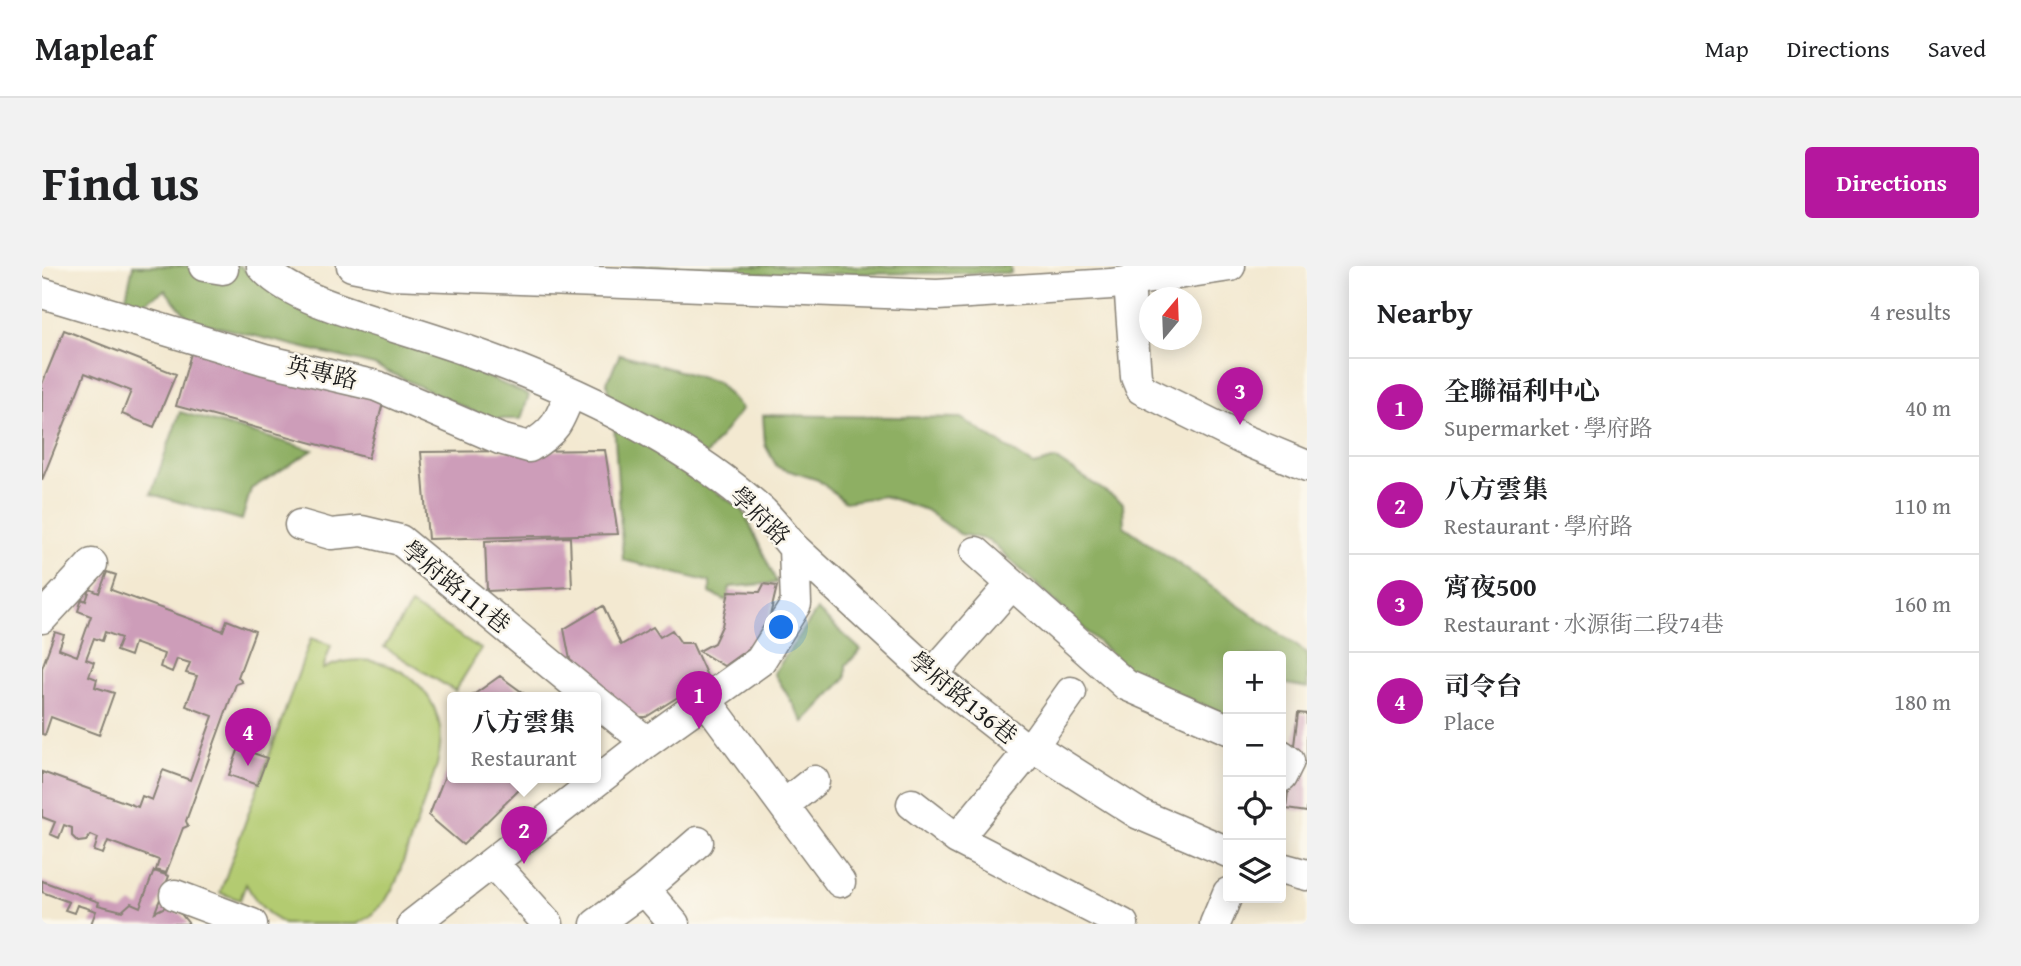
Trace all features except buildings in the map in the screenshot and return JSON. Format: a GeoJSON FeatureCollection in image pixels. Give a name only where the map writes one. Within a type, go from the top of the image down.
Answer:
{"type":"FeatureCollection","features":[{"type":"Feature","properties":{"kind":"street","name":"學府路"},"geometry":{"type":"LineString","coordinates":[[262,266],[270,275],[321,303],[498,362],[644,429],[713,473],[764,513],[794,548],[796,604],[760,661],[601,778]]}},
{"type":"Feature","properties":{"kind":"street"},"geometry":{"type":"LineString","coordinates":[[352,266],[392,274],[937,295],[1230,266]]}},
{"type":"Feature","properties":{"kind":"street"},"geometry":{"type":"LineString","coordinates":[[1116,278],[1136,377],[1141,388],[1242,439],[1307,466]]}},
{"type":"Feature","properties":{"kind":"street","name":"英專路"},"geometry":{"type":"LineString","coordinates":[[42,293],[265,360],[377,386],[500,439],[529,447],[548,435],[561,418],[570,393]]}},
{"type":"Feature","properties":{"kind":"street","name":"學府路111巷"},"geometry":{"type":"LineString","coordinates":[[300,524],[331,534],[362,531],[400,540],[585,692]]}},
{"type":"Feature","properties":{"kind":"street","name":"學府路136巷"},"geometry":{"type":"LineString","coordinates":[[794,548],[932,675],[1029,751],[1043,753],[1139,814],[1223,850]]}},
{"type":"Feature","properties":{"kind":"street"},"geometry":{"type":"LineString","coordinates":[[976,552],[1126,685],[1223,727]]}},
{"type":"Feature","properties":{"kind":"street"},"geometry":{"type":"LineString","coordinates":[[42,618],[92,564]]}},
{"type":"Feature","properties":{"kind":"street"},"geometry":{"type":"LineString","coordinates":[[932,675],[1012,584]]}},
{"type":"Feature","properties":{"kind":"street"},"geometry":{"type":"LineString","coordinates":[[957,839],[1029,751],[1072,692]]}},
{"type":"Feature","properties":{"kind":"street"},"geometry":{"type":"LineString","coordinates":[[706,699],[840,881]]}},
{"type":"Feature","properties":{"kind":"street","name":"學府路111巷"},"geometry":{"type":"LineString","coordinates":[[601,705],[647,742]]}},
{"type":"Feature","properties":{"kind":"street"},"geometry":{"type":"LineString","coordinates":[[784,805],[814,782]]}},
{"type":"Feature","properties":{"kind":"street","name":"學府路"},"geometry":{"type":"LineString","coordinates":[[413,924],[595,783]]}},
{"type":"Feature","properties":{"kind":"street"},"geometry":{"type":"LineString","coordinates":[[912,804],[957,839],[1122,924]]}},
{"type":"Feature","properties":{"kind":"street"},"geometry":{"type":"LineString","coordinates":[[596,924],[644,889],[698,842]]}},
{"type":"Feature","properties":{"kind":"street"},"geometry":{"type":"LineString","coordinates":[[493,863],[548,924]]}},
{"type":"Feature","properties":{"kind":"street"},"geometry":{"type":"LineString","coordinates":[[1286,870],[1307,876]]}},
{"type":"Feature","properties":{"kind":"street"},"geometry":{"type":"LineString","coordinates":[[644,889],[674,924]]}},
{"type":"Feature","properties":{"kind":"street"},"geometry":{"type":"LineString","coordinates":[[175,895],[252,924]]}},
{"type":"Feature","properties":{"kind":"street"},"geometry":{"type":"LineString","coordinates":[[1215,924],[1224,903]]}},
{"type":"Feature","properties":{"kind":"green space"},"geometry":{"type":"Polygon","coordinates":[[[133,266],[240,266],[270,291],[417,347],[529,395],[521,419],[489,419],[374,365],[190,320],[165,290],[139,306],[125,301],[133,266]]]}},
{"type":"Feature","properties":{"kind":"green space"},"geometry":{"type":"Polygon","coordinates":[[[631,266],[1010,266],[1011,273],[762,274],[631,266]]]}},
{"type":"Feature","properties":{"kind":"green space"},"geometry":{"type":"Polygon","coordinates":[[[620,354],[717,382],[742,409],[702,460],[609,403],[607,382],[620,354]]]}},
{"type":"Feature","properties":{"kind":"green space"},"geometry":{"type":"Polygon","coordinates":[[[180,412],[313,450],[251,489],[242,520],[151,494],[180,412]]]}},
{"type":"Feature","properties":{"kind":"green space"},"geometry":{"type":"Polygon","coordinates":[[[763,415],[961,418],[1034,465],[1056,459],[1123,503],[1124,526],[1307,653],[1307,688],[1286,684],[1286,651],[1223,651],[1223,715],[1130,672],[989,540],[960,534],[926,510],[884,496],[845,502],[818,480],[777,467],[765,445],[763,415]]]}},
{"type":"Feature","properties":{"kind":"green space"},"geometry":{"type":"Polygon","coordinates":[[[614,423],[743,510],[777,583],[730,587],[727,601],[710,593],[710,582],[623,560],[614,423]]]}},
{"type":"Feature","properties":{"kind":"green space"},"geometry":{"type":"Polygon","coordinates":[[[411,605],[481,649],[455,691],[384,647],[411,605]]]}},
{"type":"Feature","properties":{"kind":"green space"},"geometry":{"type":"Polygon","coordinates":[[[817,610],[861,650],[846,665],[846,678],[804,722],[774,673],[817,610]]]}},
{"type":"Feature","properties":{"kind":"green space"},"geometry":{"type":"Polygon","coordinates":[[[311,638],[331,645],[323,669],[341,662],[360,660],[396,669],[412,679],[425,692],[440,727],[437,765],[396,882],[386,900],[371,916],[357,924],[284,924],[256,901],[246,884],[240,900],[220,893],[311,638]]]}},
{"type":"Feature","properties":{"kind":"place","name":"宵夜500"},"geometry":{"type":"Point","coordinates":[1240,425]}},
{"type":"Feature","properties":{"kind":"place","name":"全聯福利中心"},"geometry":{"type":"Point","coordinates":[699,729]}},
{"type":"Feature","properties":{"kind":"place","name":"司令台"},"geometry":{"type":"Point","coordinates":[248,766]}},
{"type":"Feature","properties":{"kind":"place","name":"八方雲集"},"geometry":{"type":"Point","coordinates":[524,864]}}]}
